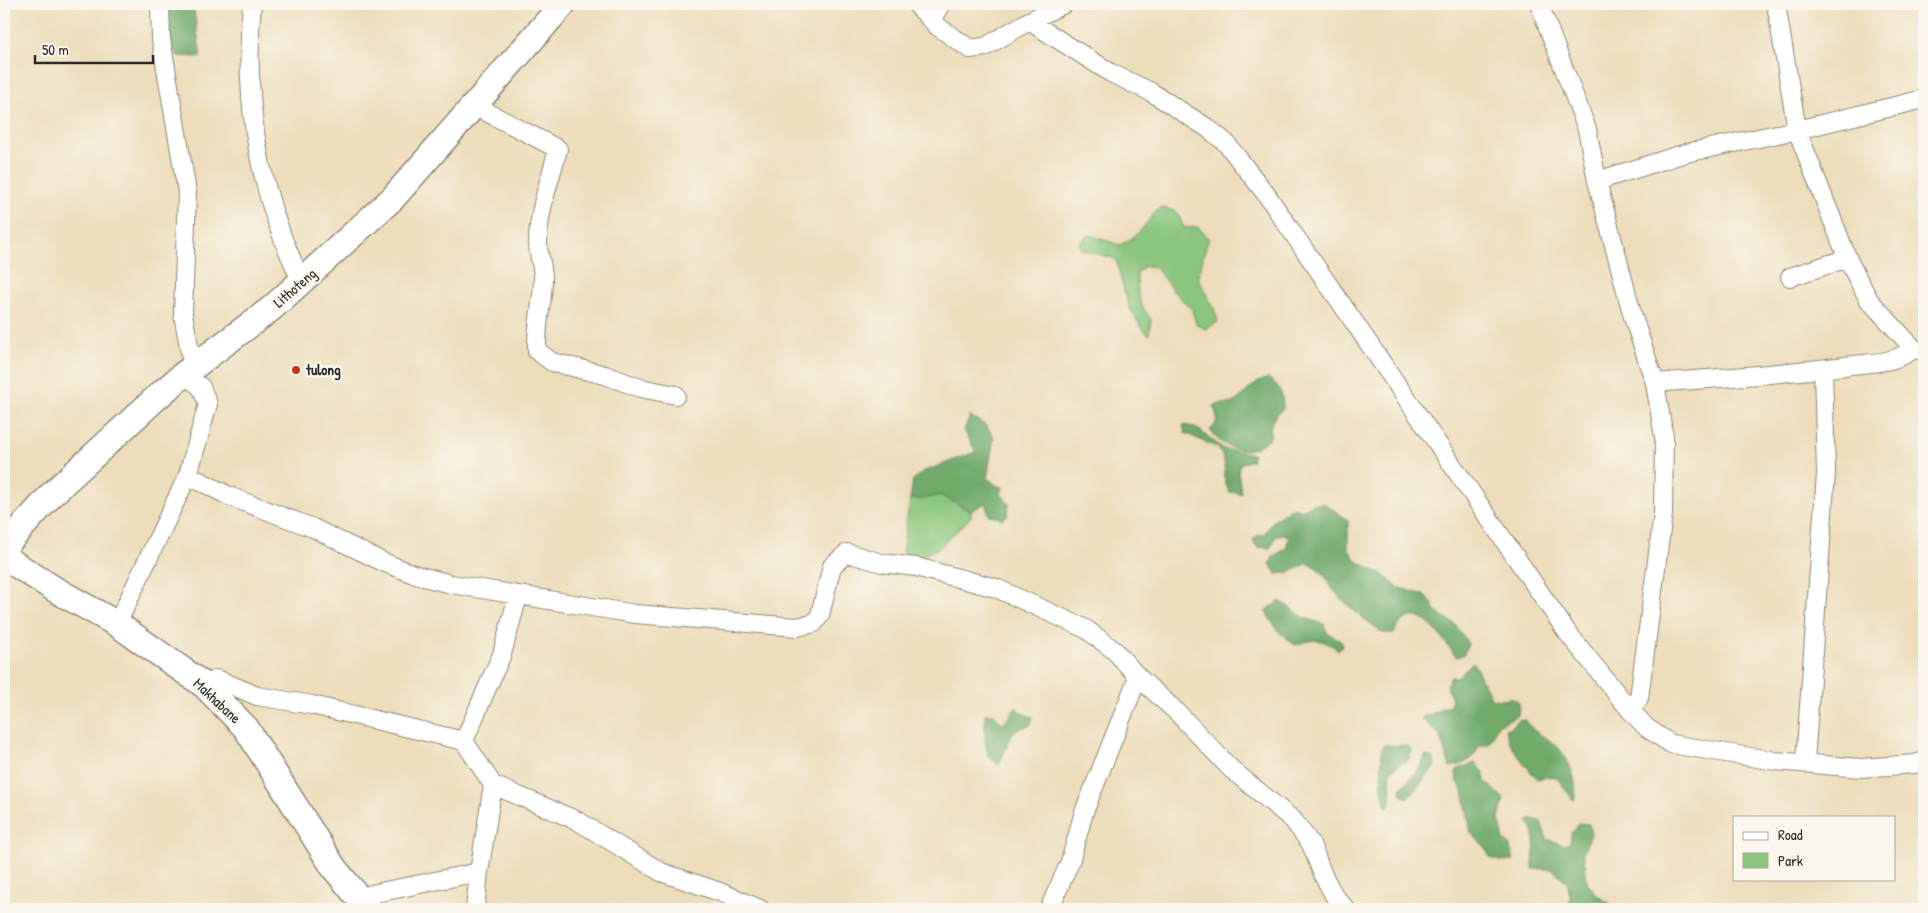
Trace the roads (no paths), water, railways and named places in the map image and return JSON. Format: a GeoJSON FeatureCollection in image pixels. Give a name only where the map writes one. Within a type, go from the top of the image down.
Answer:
{"type":"FeatureCollection","features":[{"type":"Feature","properties":{"kind":"main road","name":"Lithoteng"},"geometry":{"type":"LineString","coordinates":[[4,547],[52,494],[188,371],[272,308],[393,198],[563,4]]}},
{"type":"Feature","properties":{"kind":"main road","name":"Makhabane"},"geometry":{"type":"LineString","coordinates":[[4,557],[56,590],[117,624],[204,686],[246,728],[334,868],[365,906]]}},
{"type":"Feature","properties":{"kind":"street"},"geometry":{"type":"LineString","coordinates":[[117,624],[188,475],[208,404],[201,387],[188,371],[183,314],[187,192],[161,39],[160,4]]}},
{"type":"Feature","properties":{"kind":"street"},"geometry":{"type":"LineString","coordinates":[[252,4],[251,112],[277,226],[302,282]]}},
{"type":"Feature","properties":{"kind":"street"},"geometry":{"type":"LineString","coordinates":[[916,4],[932,20],[970,49],[985,47],[1029,21],[1064,4]]}},
{"type":"Feature","properties":{"kind":"street"},"geometry":{"type":"LineString","coordinates":[[932,20],[941,4]]}},
{"type":"Feature","properties":{"kind":"street"},"geometry":{"type":"LineString","coordinates":[[1539,4],[1586,126],[1597,181],[1633,317],[1655,383],[1664,437],[1663,514],[1639,698],[1630,710]]}},
{"type":"Feature","properties":{"kind":"street"},"geometry":{"type":"LineString","coordinates":[[1655,383],[1823,370],[1899,359],[1919,350],[1869,300],[1848,258],[1797,130],[1776,4]]}},
{"type":"Feature","properties":{"kind":"street"},"geometry":{"type":"LineString","coordinates":[[1029,21],[1111,73],[1151,92],[1209,129],[1226,144],[1266,194],[1567,632],[1630,710],[1647,728],[1672,744],[1775,761],[1861,768],[1916,764],[1924,761]]}},
{"type":"Feature","properties":{"kind":"street"},"geometry":{"type":"LineString","coordinates":[[1597,181],[1686,153],[1797,130],[1924,99]]}},
{"type":"Feature","properties":{"kind":"street"},"geometry":{"type":"LineString","coordinates":[[475,106],[558,149],[540,217],[538,245],[544,268],[536,326],[537,351],[552,362],[605,375],[640,388],[676,395]]}},
{"type":"Feature","properties":{"kind":"street"},"geometry":{"type":"LineString","coordinates":[[1790,277],[1848,258]]}},
{"type":"Feature","properties":{"kind":"street"},"geometry":{"type":"LineString","coordinates":[[1805,762],[1826,482],[1823,370]]}},
{"type":"Feature","properties":{"kind":"street"},"geometry":{"type":"LineString","coordinates":[[188,475],[231,497],[313,528],[383,562],[416,575],[451,584],[518,596],[676,619],[798,627],[814,623],[820,615],[832,566],[847,553],[896,566],[916,567],[996,588],[1086,630],[1115,651],[1231,769],[1293,820],[1311,844],[1335,897],[1346,909]]}},
{"type":"Feature","properties":{"kind":"street"},"geometry":{"type":"LineString","coordinates":[[464,741],[502,654],[518,596]]}},
{"type":"Feature","properties":{"kind":"street"},"geometry":{"type":"LineString","coordinates":[[1049,909],[1070,862],[1084,812],[1138,676]]}},
{"type":"Feature","properties":{"kind":"street"},"geometry":{"type":"LineString","coordinates":[[204,686],[217,679],[257,696],[312,705],[464,741],[493,785],[578,821],[661,872],[752,907]]}},
{"type":"Feature","properties":{"kind":"street"},"geometry":{"type":"LineString","coordinates":[[475,909],[493,785]]}},
{"type":"Feature","properties":{"kind":"street"},"geometry":{"type":"LineString","coordinates":[[365,906],[371,894],[479,872]]}},
{"type":"Feature","properties":{"kind":"place","name":"tulong"},"geometry":{"type":"Point","coordinates":[296,370]}}]}
